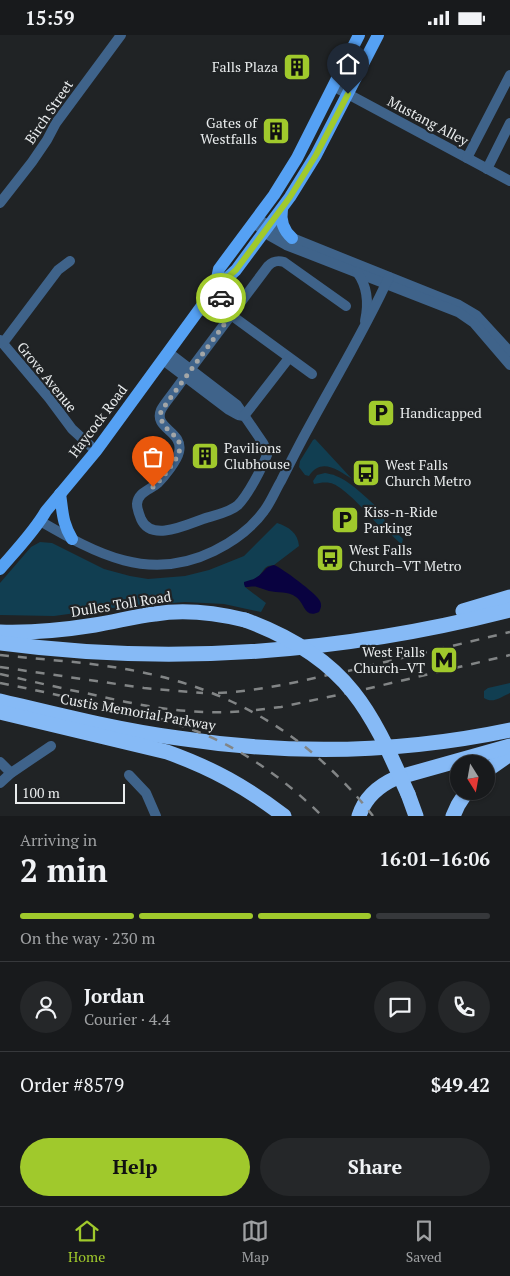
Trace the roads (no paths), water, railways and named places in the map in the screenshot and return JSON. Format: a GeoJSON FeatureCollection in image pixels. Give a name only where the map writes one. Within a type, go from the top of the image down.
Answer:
{"type":"FeatureCollection","features":[{"type":"Feature","properties":{"kind":"highway"},"geometry":{"type":"LineString","coordinates":[[308,647],[345,637],[408,627],[510,597]]}},
{"type":"Feature","properties":{"kind":"highway"},"geometry":{"type":"LineString","coordinates":[[0,643],[67,650],[156,654],[239,653],[378,638],[510,610]]}},
{"type":"Feature","properties":{"kind":"highway","name":"Dulles Toll Road"},"geometry":{"type":"LineString","coordinates":[[0,632],[76,628],[173,612],[208,613],[246,620],[281,635],[306,650],[327,666],[360,701],[385,745],[416,816]]}},
{"type":"Feature","properties":{"kind":"highway","name":"Custis Memorial Parkway"},"geometry":{"type":"LineString","coordinates":[[0,701],[178,739],[253,747],[371,748],[445,741],[510,730]]}},
{"type":"Feature","properties":{"kind":"highway"},"geometry":{"type":"LineString","coordinates":[[0,712],[180,757],[231,779],[254,793],[284,816]]}},
{"type":"Feature","properties":{"kind":"highway"},"geometry":{"type":"LineString","coordinates":[[358,816],[363,805],[372,794],[396,778],[510,746]]}},
{"type":"Feature","properties":{"kind":"highway"},"geometry":{"type":"LineString","coordinates":[[495,765],[510,754]]}},
{"type":"Feature","properties":{"kind":"highway"},"geometry":{"type":"LineString","coordinates":[[453,816],[461,800]]}},
{"type":"Feature","properties":{"kind":"main road","name":"Haycock Road"},"geometry":{"type":"LineString","coordinates":[[215,288],[219,269],[256,220],[297,158],[359,35]]}},
{"type":"Feature","properties":{"kind":"main road","name":"Haycock Road"},"geometry":{"type":"LineString","coordinates":[[0,569],[96,451],[215,288],[236,270],[282,209],[311,163],[378,35]]}},
{"type":"Feature","properties":{"kind":"main road"},"geometry":{"type":"LineString","coordinates":[[282,209],[281,215],[284,229],[292,238]]}},
{"type":"Feature","properties":{"kind":"main road"},"geometry":{"type":"LineString","coordinates":[[60,494],[63,519],[72,539]]}},
{"type":"Feature","properties":{"kind":"street","name":"Birch Street"},"geometry":{"type":"LineString","coordinates":[[0,203],[32,162],[56,123],[121,35]]}},
{"type":"Feature","properties":{"kind":"street"},"geometry":{"type":"LineString","coordinates":[[467,158],[510,75]]}},
{"type":"Feature","properties":{"kind":"street","name":"Mustang Alley"},"geometry":{"type":"LineString","coordinates":[[333,86],[510,181]]}},
{"type":"Feature","properties":{"kind":"street"},"geometry":{"type":"LineString","coordinates":[[487,169],[510,123]]}},
{"type":"Feature","properties":{"kind":"street"},"geometry":{"type":"LineString","coordinates":[[256,220],[276,240],[286,245],[357,272],[447,299],[468,309],[485,324],[510,352]]}},
{"type":"Feature","properties":{"kind":"street"},"geometry":{"type":"LineString","coordinates":[[267,229],[292,238],[458,311],[474,323],[510,365]]}},
{"type":"Feature","properties":{"kind":"street"},"geometry":{"type":"LineString","coordinates":[[2,341],[58,270],[70,261]]}},
{"type":"Feature","properties":{"kind":"street"},"geometry":{"type":"LineString","coordinates":[[164,358],[173,356],[188,373],[237,405],[263,443],[267,455],[241,501],[233,508],[183,526],[160,531],[149,529],[143,523],[138,511],[138,501],[143,493],[159,482],[178,456],[180,447],[178,439],[162,424],[160,414],[162,408],[188,373],[231,315],[270,263],[277,261],[287,263],[346,306]]}},
{"type":"Feature","properties":{"kind":"street"},"geometry":{"type":"LineString","coordinates":[[357,272],[367,294],[367,312],[363,331]]}},
{"type":"Feature","properties":{"kind":"street"},"geometry":{"type":"LineString","coordinates":[[40,521],[101,554],[136,564],[168,565],[193,559],[211,553],[237,538],[257,519],[270,502],[309,427],[363,331],[388,280]]}},
{"type":"Feature","properties":{"kind":"street"},"geometry":{"type":"LineString","coordinates":[[215,288],[231,315],[312,375]]}},
{"type":"Feature","properties":{"kind":"street"},"geometry":{"type":"LineString","coordinates":[[198,311],[214,310],[231,315]]}},
{"type":"Feature","properties":{"kind":"street","name":"Grove Avenue"},"geometry":{"type":"LineString","coordinates":[[2,341],[72,429],[96,451]]}},
{"type":"Feature","properties":{"kind":"street"},"geometry":{"type":"LineString","coordinates":[[244,417],[289,358]]}},
{"type":"Feature","properties":{"kind":"street"},"geometry":{"type":"LineString","coordinates":[[0,783],[11,773],[51,746]]}},
{"type":"Feature","properties":{"kind":"street"},"geometry":{"type":"LineString","coordinates":[[0,762],[11,773]]}},
{"type":"Feature","properties":{"kind":"street"},"geometry":{"type":"LineString","coordinates":[[129,775],[146,793],[156,816]]}},
{"type":"Feature","properties":{"kind":"railway"},"geometry":{"type":"LineString","coordinates":[[348,671],[510,632]]}},
{"type":"Feature","properties":{"kind":"railway"},"geometry":{"type":"LineString","coordinates":[[0,655],[85,663],[136,671],[172,679],[238,704],[297,740],[324,763],[373,816]]}},
{"type":"Feature","properties":{"kind":"railway"},"geometry":{"type":"LineString","coordinates":[[366,689],[510,655]]}},
{"type":"Feature","properties":{"kind":"railway"},"geometry":{"type":"LineString","coordinates":[[0,667],[144,688],[203,693]]}},
{"type":"Feature","properties":{"kind":"railway"},"geometry":{"type":"LineString","coordinates":[[0,674],[167,709],[206,712],[246,711]]}},
{"type":"Feature","properties":{"kind":"railway"},"geometry":{"type":"LineString","coordinates":[[218,693],[275,686],[332,674]]}},
{"type":"Feature","properties":{"kind":"railway"},"geometry":{"type":"LineString","coordinates":[[0,683],[171,722],[213,738],[264,767],[294,790],[322,816]]}},
{"type":"Feature","properties":{"kind":"railway"},"geometry":{"type":"LineString","coordinates":[[256,710],[281,707],[347,693]]}},
{"type":"Feature","properties":{"kind":"place","name":"Falls Plaza"},"geometry":{"type":"Point","coordinates":[297,67]}},
{"type":"Feature","properties":{"kind":"place","name":"Gates of Westfalls"},"geometry":{"type":"Point","coordinates":[276,131]}},
{"type":"Feature","properties":{"kind":"place","name":"Handicapped"},"geometry":{"type":"Point","coordinates":[381,413]}},
{"type":"Feature","properties":{"kind":"place","name":"Pavilions Clubhouse"},"geometry":{"type":"Point","coordinates":[205,456]}},
{"type":"Feature","properties":{"kind":"place","name":"West Falls Church Metro"},"geometry":{"type":"Point","coordinates":[366,473]}},
{"type":"Feature","properties":{"kind":"place","name":"Kiss-n-Ride Parking"},"geometry":{"type":"Point","coordinates":[345,520]}},
{"type":"Feature","properties":{"kind":"place","name":"West Falls Church–VT Metro"},"geometry":{"type":"Point","coordinates":[330,558]}},
{"type":"Feature","properties":{"kind":"place","name":"West Falls Church–VT"},"geometry":{"type":"Point","coordinates":[444,660]}}]}
